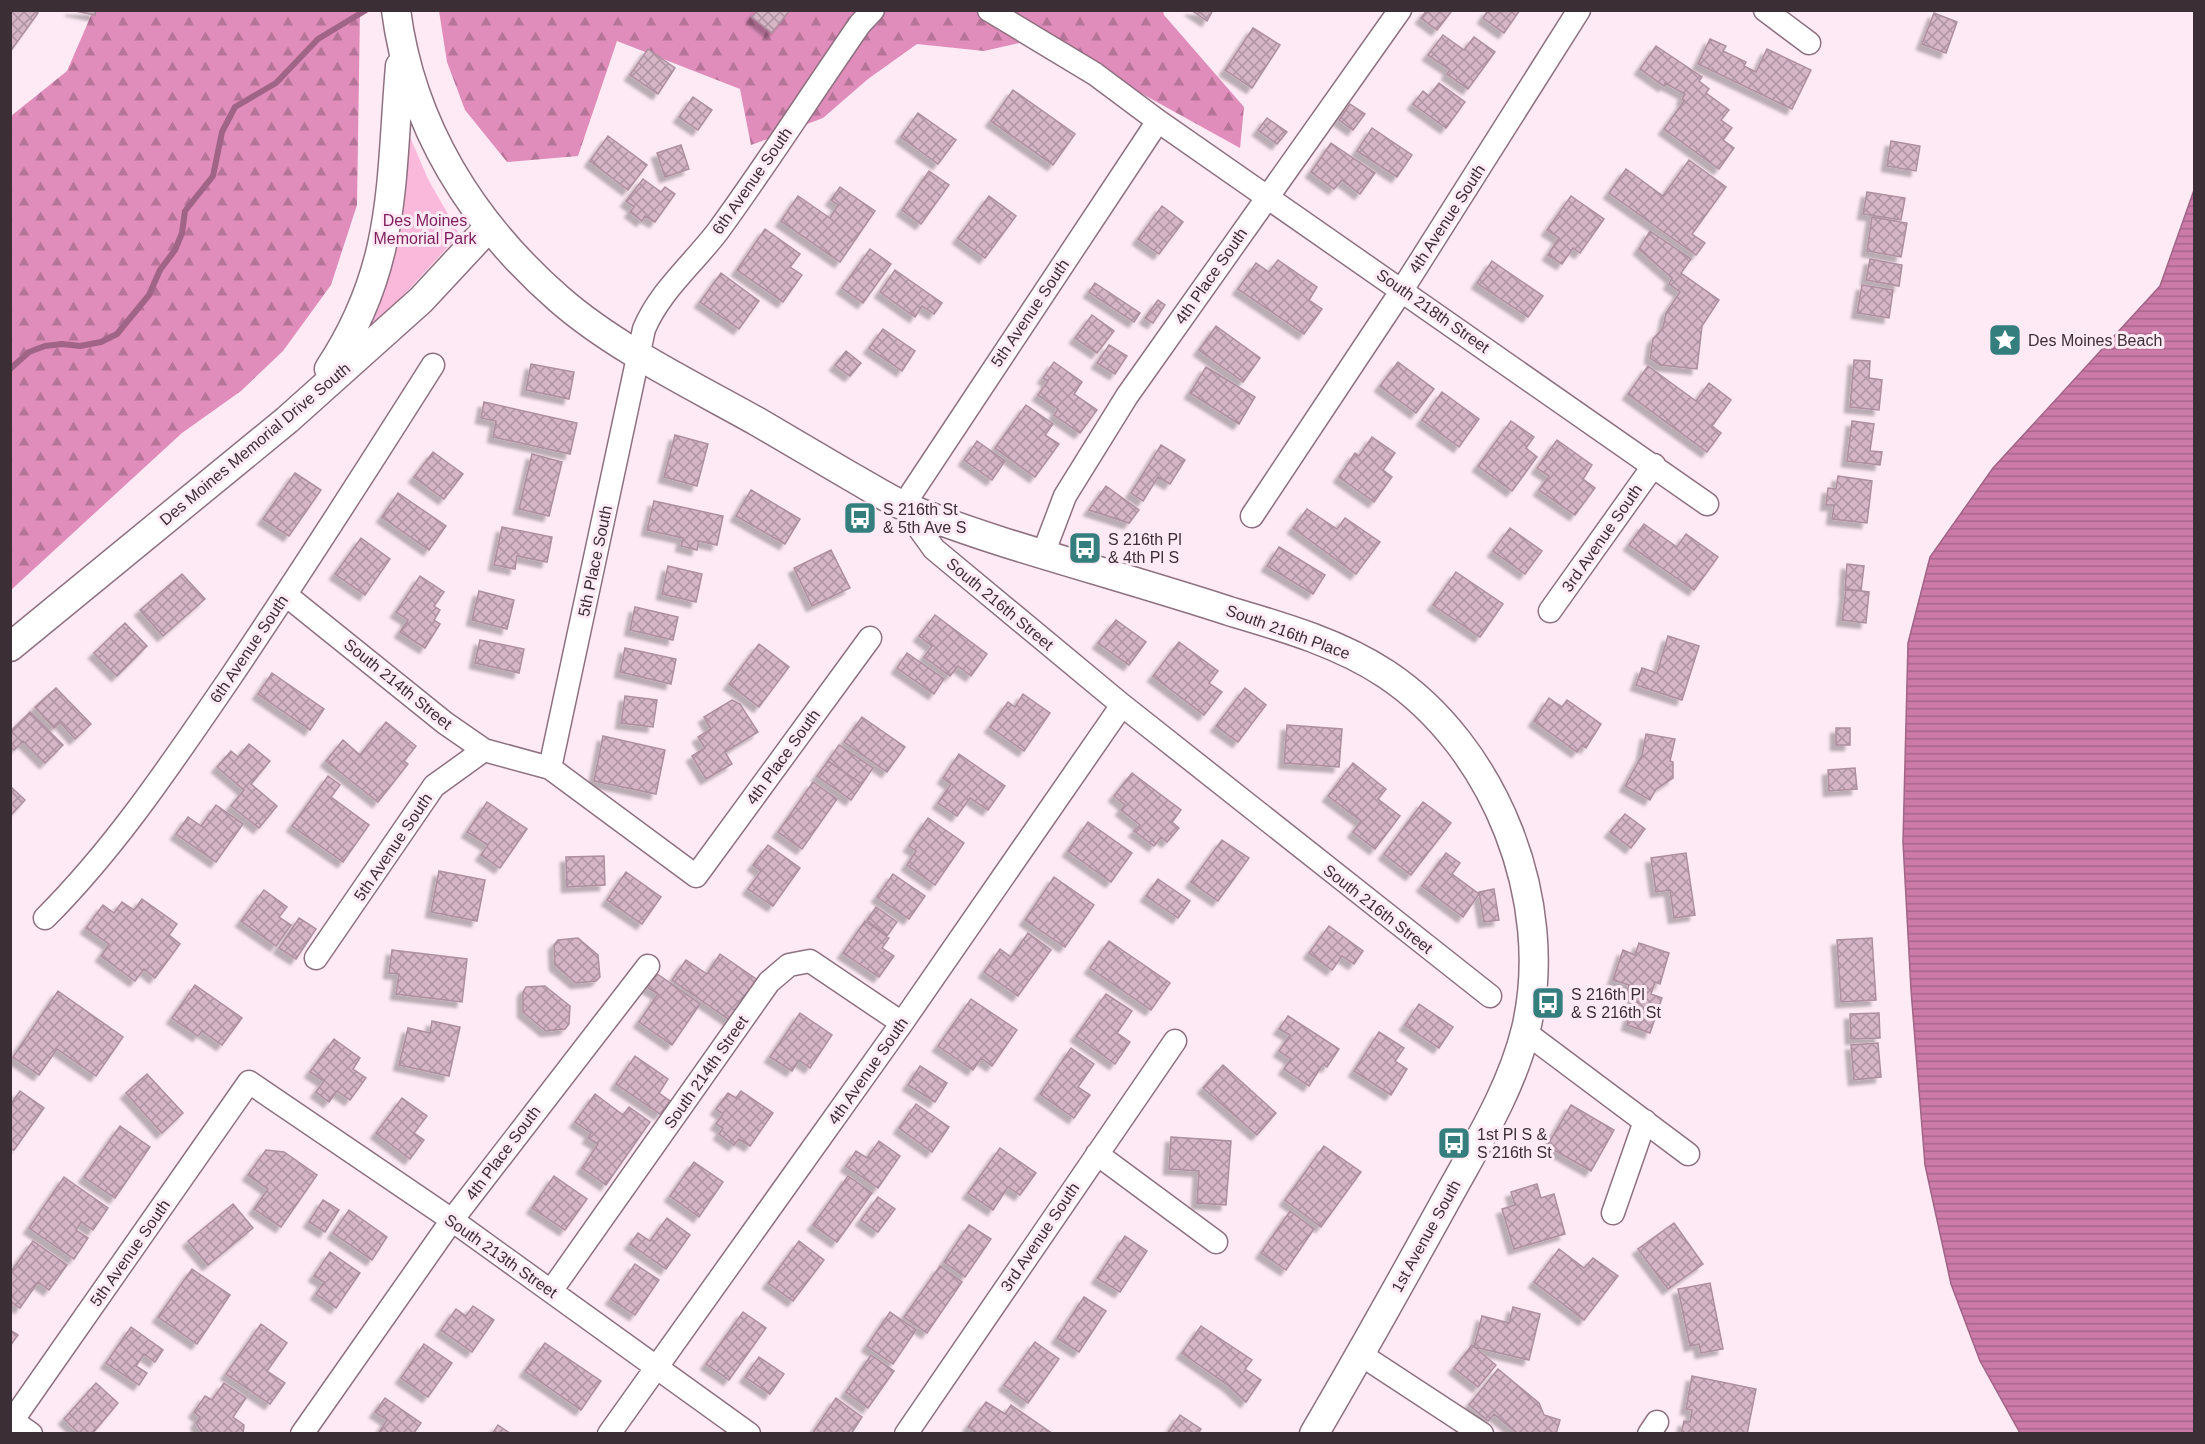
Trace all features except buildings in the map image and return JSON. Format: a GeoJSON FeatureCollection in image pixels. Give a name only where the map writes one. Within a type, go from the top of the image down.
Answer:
{"type":"FeatureCollection","features":[{"type":"Feature","properties":{"kind":"main road"},"geometry":{"type":"LineString","coordinates":[[287,420],[325,375],[351,335],[369,296],[386,236],[392,195],[401,52],[396,10]]}},
{"type":"Feature","properties":{"kind":"main road","name":"South 216th Street"},"geometry":{"type":"LineString","coordinates":[[401,52],[422,116],[451,171],[489,228],[559,299],[639,354],[903,506]]}},
{"type":"Feature","properties":{"kind":"main road","name":"Des Moines Memorial Drive South"},"geometry":{"type":"LineString","coordinates":[[10,647],[287,420],[421,300],[489,228]]}},
{"type":"Feature","properties":{"kind":"main road","name":"South 216th Place"},"geometry":{"type":"LineString","coordinates":[[903,506],[1042,554],[1295,631],[1356,656],[1391,677],[1427,709],[1460,745],[1497,801],[1512,836],[1531,910],[1533,987],[1525,1032]]}},
{"type":"Feature","properties":{"kind":"main road","name":"1st Avenue South"},"geometry":{"type":"LineString","coordinates":[[1314,1434],[1492,1117],[1525,1032]]}},
{"type":"Feature","properties":{"kind":"street","name":"6th Avenue South"},"geometry":{"type":"LineString","coordinates":[[639,354],[644,329],[651,312],[714,236],[771,159],[860,24],[873,10]]}},
{"type":"Feature","properties":{"kind":"street"},"geometry":{"type":"LineString","coordinates":[[989,10],[1095,74],[1158,121]]}},
{"type":"Feature","properties":{"kind":"street","name":"4th Place South"},"geometry":{"type":"LineString","coordinates":[[1042,554],[1065,496],[1127,396],[1400,10]]}},
{"type":"Feature","properties":{"kind":"street","name":"4th Avenue South"},"geometry":{"type":"LineString","coordinates":[[1252,516],[1402,290],[1580,10]]}},
{"type":"Feature","properties":{"kind":"street"},"geometry":{"type":"LineString","coordinates":[[1765,10],[1809,43]]}},
{"type":"Feature","properties":{"kind":"street","name":"South 218th Street"},"geometry":{"type":"LineString","coordinates":[[1158,121],[1707,504]]}},
{"type":"Feature","properties":{"kind":"street","name":"5th Avenue South"},"geometry":{"type":"LineString","coordinates":[[903,506],[1158,121]]}},
{"type":"Feature","properties":{"kind":"street","name":"5th Place South"},"geometry":{"type":"LineString","coordinates":[[550,768],[639,354]]}},
{"type":"Feature","properties":{"kind":"street","name":"6th Avenue South"},"geometry":{"type":"LineString","coordinates":[[45,918],[85,878],[156,785],[286,595],[433,365]]}},
{"type":"Feature","properties":{"kind":"street","name":"3rd Avenue South"},"geometry":{"type":"LineString","coordinates":[[1550,611],[1654,465]]}},
{"type":"Feature","properties":{"kind":"street","name":"South 216th Street"},"geometry":{"type":"LineString","coordinates":[[903,506],[934,549],[1122,705],[1490,996]]}},
{"type":"Feature","properties":{"kind":"street","name":"South 214th Street"},"geometry":{"type":"LineString","coordinates":[[286,595],[445,723],[484,750],[550,768],[696,876]]}},
{"type":"Feature","properties":{"kind":"street","name":"4th Place South"},"geometry":{"type":"LineString","coordinates":[[696,876],[870,638]]}},
{"type":"Feature","properties":{"kind":"street","name":"4th Avenue South"},"geometry":{"type":"LineString","coordinates":[[609,1434],[902,1023],[1122,705]]}},
{"type":"Feature","properties":{"kind":"street","name":"5th Avenue South"},"geometry":{"type":"LineString","coordinates":[[316,958],[434,786],[484,750]]}},
{"type":"Feature","properties":{"kind":"street","name":"South 214th Street"},"geometry":{"type":"LineString","coordinates":[[551,1292],[770,982],[789,965],[810,961],[902,1023]]}},
{"type":"Feature","properties":{"kind":"street","name":"4th Place South"},"geometry":{"type":"LineString","coordinates":[[302,1434],[452,1220],[648,966]]}},
{"type":"Feature","properties":{"kind":"street"},"geometry":{"type":"LineString","coordinates":[[1525,1032],[1688,1154]]}},
{"type":"Feature","properties":{"kind":"street","name":"3rd Avenue South"},"geometry":{"type":"LineString","coordinates":[[906,1434],[1175,1041]]}},
{"type":"Feature","properties":{"kind":"street","name":"5th Avenue South"},"geometry":{"type":"LineString","coordinates":[[16,1424],[249,1082]]}},
{"type":"Feature","properties":{"kind":"street","name":"South 213th Street"},"geometry":{"type":"LineString","coordinates":[[249,1082],[452,1220],[749,1434]]}},
{"type":"Feature","properties":{"kind":"street"},"geometry":{"type":"LineString","coordinates":[[1613,1214],[1645,1121]]}},
{"type":"Feature","properties":{"kind":"street"},"geometry":{"type":"LineString","coordinates":[[1098,1154],[1216,1242]]}},
{"type":"Feature","properties":{"kind":"street"},"geometry":{"type":"LineString","coordinates":[[1360,1354],[1482,1434]]}},
{"type":"Feature","properties":{"kind":"green space"},"geometry":{"type":"Polygon","coordinates":[[[93,11],[360,11],[357,205],[331,285],[283,351],[241,391],[182,433],[11,590],[11,116],[67,71],[93,11]]]}},
{"type":"Feature","properties":{"kind":"green space"},"geometry":{"type":"Polygon","coordinates":[[[439,11],[1163,11],[1164,15],[1244,107],[1240,148],[1041,38],[984,51],[917,44],[868,79],[823,118],[751,145],[740,89],[617,41],[578,156],[507,162],[465,110],[447,62],[439,11]]]}},
{"type":"Feature","properties":{"kind":"green space","name":"Des Moines Memorial Park"},"geometry":{"type":"Polygon","coordinates":[[[406,128],[428,179],[458,232],[458,236],[353,350],[406,128]]]}},
{"type":"Feature","properties":{"kind":"shaded area"},"geometry":{"type":"Polygon","coordinates":[[[2194,190],[2194,1433],[2020,1433],[1980,1361],[1951,1284],[1925,1165],[1911,990],[1903,842],[1908,643],[1930,557],[1993,468],[2160,286],[2194,190]]]}},
{"type":"Feature","properties":{"kind":"waterway"},"geometry":{"type":"LineString","coordinates":[[10,369],[29,352],[45,346],[62,344],[80,346],[101,342],[117,334],[149,295],[160,270],[175,250],[182,233],[185,211],[213,176],[222,132],[235,107],[276,83],[318,39],[366,10]]}},
{"type":"Feature","properties":{"kind":"place","name":"Des Moines Beach"},"geometry":{"type":"Point","coordinates":[2005,340]}},
{"type":"Feature","properties":{"kind":"place","name":"S 216th St & 5th Ave S"},"geometry":{"type":"Point","coordinates":[860,518]}},
{"type":"Feature","properties":{"kind":"place","name":"S 216th Pl & 4th Pl S"},"geometry":{"type":"Point","coordinates":[1085,548]}},
{"type":"Feature","properties":{"kind":"place","name":"S 216th Pl & S 216th St"},"geometry":{"type":"Point","coordinates":[1548,1003]}},
{"type":"Feature","properties":{"kind":"place","name":"1st Pl S & S 216th St"},"geometry":{"type":"Point","coordinates":[1454,1143]}}]}
